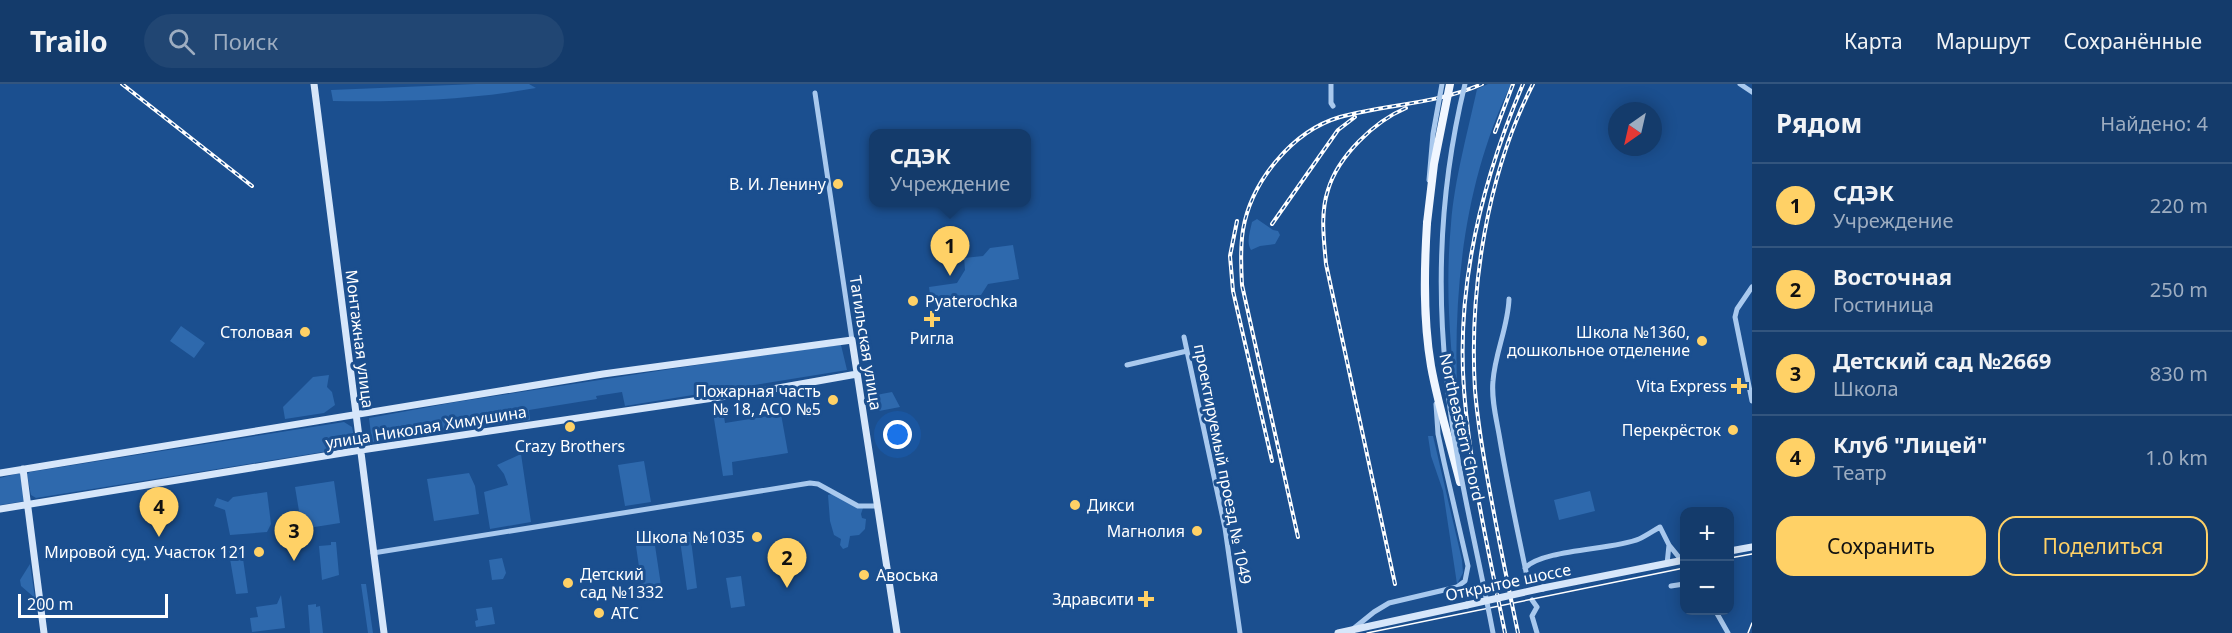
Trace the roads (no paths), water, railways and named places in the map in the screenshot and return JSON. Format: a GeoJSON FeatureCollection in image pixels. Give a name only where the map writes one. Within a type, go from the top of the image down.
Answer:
{"type":"FeatureCollection","features":[{"type":"Feature","properties":{"kind":"main road","name":"Монтажная улица"},"geometry":{"type":"LineString","coordinates":[[314,84],[384,633]]}},
{"type":"Feature","properties":{"kind":"main road","name":"Northeastern Chord"},"geometry":{"type":"LineString","coordinates":[[1450,84],[1427,223],[1425,301],[1428,341],[1436,389],[1468,512],[1492,633]]}},
{"type":"Feature","properties":{"kind":"main road","name":"улица Николая Химушина"},"geometry":{"type":"LineString","coordinates":[[0,473],[607,374],[852,340]]}},
{"type":"Feature","properties":{"kind":"main road","name":"Тагильская улица"},"geometry":{"type":"LineString","coordinates":[[852,340],[897,633]]}},
{"type":"Feature","properties":{"kind":"main road","name":"улица Николая Химушина"},"geometry":{"type":"LineString","coordinates":[[0,509],[361,450],[857,374]]}},
{"type":"Feature","properties":{"kind":"main road"},"geometry":{"type":"LineString","coordinates":[[23,469],[44,633]]}},
{"type":"Feature","properties":{"kind":"main road"},"geometry":{"type":"LineString","coordinates":[[1734,550],[1752,547]]}},
{"type":"Feature","properties":{"kind":"main road","name":"Открытое шоссе"},"geometry":{"type":"LineString","coordinates":[[1338,633],[1680,561]]}},
{"type":"Feature","properties":{"kind":"main road"},"geometry":{"type":"LineString","coordinates":[[895,619],[902,633]]}},
{"type":"Feature","properties":{"kind":"street"},"geometry":{"type":"LineString","coordinates":[[1331,84],[1333,106]]}},
{"type":"Feature","properties":{"kind":"street"},"geometry":{"type":"LineString","coordinates":[[1430,196],[1429,171],[1432,134],[1442,84]]}},
{"type":"Feature","properties":{"kind":"street"},"geometry":{"type":"LineString","coordinates":[[1740,84],[1752,92]]}},
{"type":"Feature","properties":{"kind":"street","name":"Northeastern Chord"},"geometry":{"type":"LineString","coordinates":[[1465,85],[1445,203],[1442,268],[1443,338],[1451,416],[1492,633]]}},
{"type":"Feature","properties":{"kind":"street","name":"Тагильская улица"},"geometry":{"type":"LineString","coordinates":[[815,93],[852,340]]}},
{"type":"Feature","properties":{"kind":"street"},"geometry":{"type":"LineString","coordinates":[[1752,287],[1737,309],[1735,317],[1752,401]]}},
{"type":"Feature","properties":{"kind":"street"},"geometry":{"type":"LineString","coordinates":[[1509,299],[1508,317],[1492,382],[1512,507],[1528,581]]}},
{"type":"Feature","properties":{"kind":"street","name":"проектируемый проезд № 1049"},"geometry":{"type":"LineString","coordinates":[[1184,337],[1225,528],[1240,633]]}},
{"type":"Feature","properties":{"kind":"street"},"geometry":{"type":"LineString","coordinates":[[1128,365],[1187,351]]}},
{"type":"Feature","properties":{"kind":"street"},"geometry":{"type":"LineString","coordinates":[[1352,630],[1382,606],[1397,600],[1457,587],[1467,576],[1468,566],[1438,434],[1436,389]]}},
{"type":"Feature","properties":{"kind":"street"},"geometry":{"type":"LineString","coordinates":[[373,553],[810,483],[818,484],[858,506],[877,506]]}},
{"type":"Feature","properties":{"kind":"street"},"geometry":{"type":"LineString","coordinates":[[1525,568],[1557,555],[1638,539],[1660,527],[1669,544],[1680,557]]}},
{"type":"Feature","properties":{"kind":"street"},"geometry":{"type":"LineString","coordinates":[[1667,564],[1669,544]]}},
{"type":"Feature","properties":{"kind":"street"},"geometry":{"type":"LineString","coordinates":[[1671,586],[1680,585]]}},
{"type":"Feature","properties":{"kind":"street"},"geometry":{"type":"LineString","coordinates":[[1532,600],[1539,608],[1532,616],[1537,633]]}},
{"type":"Feature","properties":{"kind":"street"},"geometry":{"type":"LineString","coordinates":[[1718,615],[1728,633]]}},
{"type":"Feature","properties":{"kind":"tram line"},"geometry":{"type":"LineString","coordinates":[[1734,557],[1752,554]]}},
{"type":"Feature","properties":{"kind":"tram line"},"geometry":{"type":"LineString","coordinates":[[1367,633],[1680,569]]}},
{"type":"Feature","properties":{"kind":"tram line"},"geometry":{"type":"LineString","coordinates":[[1748,633],[1752,623]]}},
{"type":"Feature","properties":{"kind":"railway"},"geometry":{"type":"LineString","coordinates":[[122,84],[252,186]]}},
{"type":"Feature","properties":{"kind":"railway"},"geometry":{"type":"LineString","coordinates":[[1298,537],[1242,285],[1241,244],[1247,212],[1255,194],[1276,161],[1290,146],[1322,124],[1340,117],[1447,96],[1482,84]]}},
{"type":"Feature","properties":{"kind":"railway"},"geometry":{"type":"LineString","coordinates":[[1495,132],[1513,84]]}},
{"type":"Feature","properties":{"kind":"railway"},"geometry":{"type":"LineString","coordinates":[[1505,633],[1481,512],[1467,421],[1464,390],[1464,311],[1468,272],[1484,195],[1495,158],[1523,84]]}},
{"type":"Feature","properties":{"kind":"railway"},"geometry":{"type":"LineString","coordinates":[[1518,633],[1478,418],[1475,390],[1475,313],[1484,233],[1493,194],[1517,119],[1533,84]]}},
{"type":"Feature","properties":{"kind":"railway"},"geometry":{"type":"LineString","coordinates":[[1395,584],[1326,264],[1323,218],[1333,177],[1349,153],[1370,131],[1406,108]]}},
{"type":"Feature","properties":{"kind":"railway"},"geometry":{"type":"LineString","coordinates":[[1272,224],[1338,130],[1355,117]]}},
{"type":"Feature","properties":{"kind":"railway"},"geometry":{"type":"LineString","coordinates":[[1237,221],[1230,256],[1233,291],[1272,461]]}},
{"type":"Feature","properties":{"kind":"place","name":"В. И. Ленину"},"geometry":{"type":"Point","coordinates":[838,184]}},
{"type":"Feature","properties":{"kind":"place","name":"СДЭК"},"geometry":{"type":"Point","coordinates":[950,276]}},
{"type":"Feature","properties":{"kind":"place","name":"Pyaterochka"},"geometry":{"type":"Point","coordinates":[913,301]}},
{"type":"Feature","properties":{"kind":"place","name":"Ригла"},"geometry":{"type":"Point","coordinates":[932,319]}},
{"type":"Feature","properties":{"kind":"place","name":"Столовая"},"geometry":{"type":"Point","coordinates":[305,332]}},
{"type":"Feature","properties":{"kind":"place","name":"Школа №1360, дошкольное отделение"},"geometry":{"type":"Point","coordinates":[1702,341]}},
{"type":"Feature","properties":{"kind":"place","name":"Vita Express"},"geometry":{"type":"Point","coordinates":[1739,386]}},
{"type":"Feature","properties":{"kind":"place","name":"Пожарная часть № 18, АСО №5"},"geometry":{"type":"Point","coordinates":[833,400]}},
{"type":"Feature","properties":{"kind":"place","name":"Crazy Brothers"},"geometry":{"type":"Point","coordinates":[570,427]}},
{"type":"Feature","properties":{"kind":"place","name":"Перекрёсток"},"geometry":{"type":"Point","coordinates":[1733,430]}},
{"type":"Feature","properties":{"kind":"place","name":"Дикси"},"geometry":{"type":"Point","coordinates":[1075,505]}},
{"type":"Feature","properties":{"kind":"place","name":"Магнолия"},"geometry":{"type":"Point","coordinates":[1197,531]}},
{"type":"Feature","properties":{"kind":"place","name":"Клуб \"Лицей\""},"geometry":{"type":"Point","coordinates":[159,537]}},
{"type":"Feature","properties":{"kind":"place","name":"Школа №1035"},"geometry":{"type":"Point","coordinates":[757,537]}},
{"type":"Feature","properties":{"kind":"place","name":"Мировой суд. Участок 121"},"geometry":{"type":"Point","coordinates":[259,552]}},
{"type":"Feature","properties":{"kind":"place","name":"Детский сад №2669"},"geometry":{"type":"Point","coordinates":[294,561]}},
{"type":"Feature","properties":{"kind":"place","name":"Авоська"},"geometry":{"type":"Point","coordinates":[864,575]}},
{"type":"Feature","properties":{"kind":"place","name":"Детский сад №1332"},"geometry":{"type":"Point","coordinates":[568,583]}},
{"type":"Feature","properties":{"kind":"place","name":"Восточная"},"geometry":{"type":"Point","coordinates":[787,588]}},
{"type":"Feature","properties":{"kind":"place","name":"Здравсити"},"geometry":{"type":"Point","coordinates":[1146,599]}},
{"type":"Feature","properties":{"kind":"place","name":"АТС"},"geometry":{"type":"Point","coordinates":[599,613]}}]}
